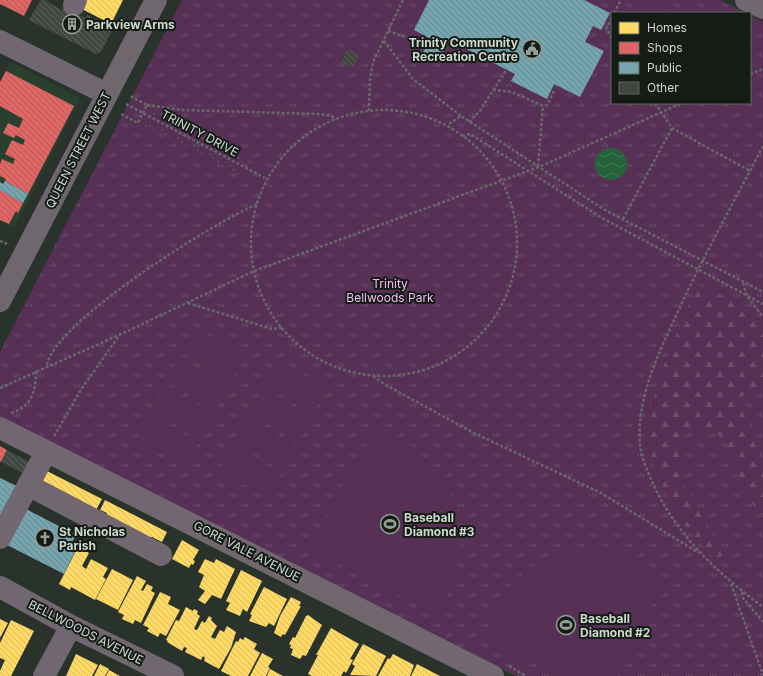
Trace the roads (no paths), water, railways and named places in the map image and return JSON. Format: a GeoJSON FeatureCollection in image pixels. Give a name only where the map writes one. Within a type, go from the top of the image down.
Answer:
{"type":"FeatureCollection","features":[{"type":"Feature","properties":{"kind":"main road","name":"QUEEN STREET WEST"},"geometry":{"type":"LineString","coordinates":[[0,301],[156,0]]}},
{"type":"Feature","properties":{"kind":"street"},"geometry":{"type":"LineString","coordinates":[[746,0],[763,8]]}},
{"type":"Feature","properties":{"kind":"street"},"geometry":{"type":"LineString","coordinates":[[0,40],[107,94]]}},
{"type":"Feature","properties":{"kind":"street","name":"GORE VALE AVENUE"},"geometry":{"type":"LineString","coordinates":[[4,421],[46,452],[170,512],[493,676]]}},
{"type":"Feature","properties":{"kind":"street"},"geometry":{"type":"LineString","coordinates":[[0,538],[46,452]]}},
{"type":"Feature","properties":{"kind":"street"},"geometry":{"type":"LineString","coordinates":[[28,485],[161,555]]}},
{"type":"Feature","properties":{"kind":"street","name":"BELLWOODS AVENUE"},"geometry":{"type":"LineString","coordinates":[[0,587],[71,626],[173,676]]}},
{"type":"Feature","properties":{"kind":"street"},"geometry":{"type":"LineString","coordinates":[[44,676],[71,626]]}},
{"type":"Feature","properties":{"kind":"water"},"geometry":{"type":"Polygon","coordinates":[[[608,148],[614,148],[624,155],[627,164],[626,170],[620,177],[614,180],[608,180],[598,173],[595,167],[595,161],[602,151],[608,148]]]}},
{"type":"Feature","properties":{"kind":"tram line"},"geometry":{"type":"LineString","coordinates":[[0,293],[152,0]]}},
{"type":"Feature","properties":{"kind":"tram line"},"geometry":{"type":"LineString","coordinates":[[0,310],[161,0]]}},
{"type":"Feature","properties":{"kind":"place","name":"Parkview Arms"},"geometry":{"type":"Point","coordinates":[72,24]}},
{"type":"Feature","properties":{"kind":"place","name":"Trinity Community Recreation Centre"},"geometry":{"type":"Point","coordinates":[532,49]}},
{"type":"Feature","properties":{"kind":"place","name":"Baseball Diamond #3"},"geometry":{"type":"Point","coordinates":[390,524]}},
{"type":"Feature","properties":{"kind":"place","name":"St Nicholas Parish"},"geometry":{"type":"Point","coordinates":[45,538]}},
{"type":"Feature","properties":{"kind":"place","name":"Baseball Diamond #2"},"geometry":{"type":"Point","coordinates":[566,625]}},
{"type":"Feature","properties":{"kind":"park label","name":"Trinity Bellwoods Park"},"geometry":{"type":"Point","coordinates":[390,290]}}]}
